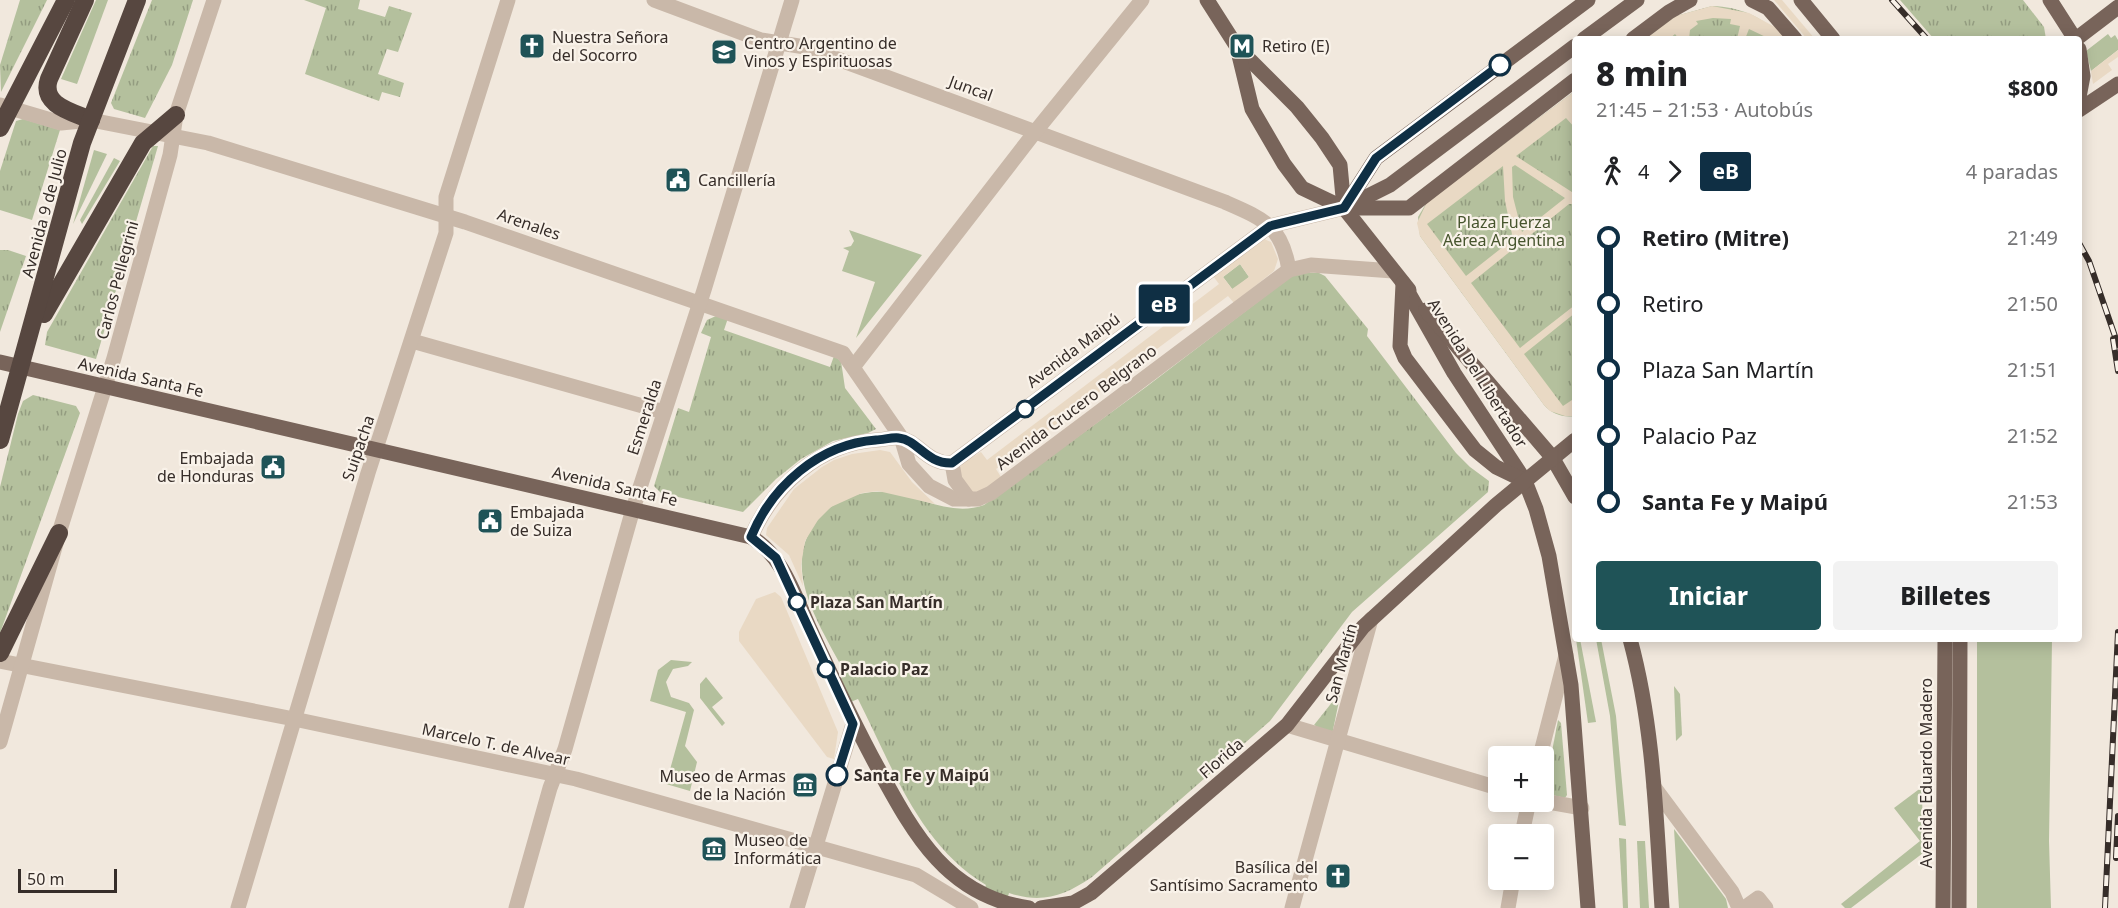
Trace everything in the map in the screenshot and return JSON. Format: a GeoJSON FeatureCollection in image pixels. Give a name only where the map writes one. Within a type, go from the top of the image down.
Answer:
{"type":"FeatureCollection","features":[{"type":"Feature","properties":{"kind":"highway"},"geometry":{"type":"LineString","coordinates":[[0,128],[4,106],[66,0]]}},
{"type":"Feature","properties":{"kind":"highway"},"geometry":{"type":"LineString","coordinates":[[85,0],[49,79],[47,91],[49,98],[56,105],[91,120]]}},
{"type":"Feature","properties":{"kind":"highway","name":"Avenida 9 de Julio"},"geometry":{"type":"LineString","coordinates":[[0,440],[31,336],[82,143],[137,0]]}},
{"type":"Feature","properties":{"kind":"highway"},"geometry":{"type":"LineString","coordinates":[[31,336],[143,143],[176,115]]}},
{"type":"Feature","properties":{"kind":"highway"},"geometry":{"type":"LineString","coordinates":[[0,653],[59,533]]}},
{"type":"Feature","properties":{"kind":"main road","name":"Avenida Del Libertador"},"geometry":{"type":"LineString","coordinates":[[1207,0],[1237,47],[1297,107],[1340,165],[1344,208]]}},
{"type":"Feature","properties":{"kind":"main road"},"geometry":{"type":"LineString","coordinates":[[1344,208],[1376,158],[1588,0]]}},
{"type":"Feature","properties":{"kind":"main road"},"geometry":{"type":"LineString","coordinates":[[1588,36],[1637,0]]}},
{"type":"Feature","properties":{"kind":"main road"},"geometry":{"type":"LineString","coordinates":[[1659,19],[1666,0]]}},
{"type":"Feature","properties":{"kind":"main road"},"geometry":{"type":"LineString","coordinates":[[1637,36],[1690,0]]}},
{"type":"Feature","properties":{"kind":"main road"},"geometry":{"type":"LineString","coordinates":[[1752,0],[1768,8],[1792,36]]}},
{"type":"Feature","properties":{"kind":"main road"},"geometry":{"type":"LineString","coordinates":[[1801,0],[1831,36]]}},
{"type":"Feature","properties":{"kind":"main road"},"geometry":{"type":"LineString","coordinates":[[2050,0],[2074,36]]}},
{"type":"Feature","properties":{"kind":"main road"},"geometry":{"type":"LineString","coordinates":[[2080,36],[2118,7]]}},
{"type":"Feature","properties":{"kind":"main road","name":"Avenida Del Libertador"},"geometry":{"type":"LineString","coordinates":[[1237,47],[1252,109],[1284,164],[1302,188],[1344,208],[1398,277],[1552,457],[1572,492]]}},
{"type":"Feature","properties":{"kind":"main road"},"geometry":{"type":"LineString","coordinates":[[1344,208],[1390,185],[1572,48]]}},
{"type":"Feature","properties":{"kind":"main road"},"geometry":{"type":"LineString","coordinates":[[1344,208],[1409,208],[1572,82]]}},
{"type":"Feature","properties":{"kind":"main road"},"geometry":{"type":"LineString","coordinates":[[2082,108],[2118,84]]}},
{"type":"Feature","properties":{"kind":"main road","name":"Avenida Del Libertador"},"geometry":{"type":"LineString","coordinates":[[1398,277],[1454,373],[1524,481],[1549,556],[1567,652],[1582,808],[1588,908]]}},
{"type":"Feature","properties":{"kind":"main road"},"geometry":{"type":"LineString","coordinates":[[1398,277],[1400,346],[1406,358],[1475,450],[1496,467],[1524,481]]}},
{"type":"Feature","properties":{"kind":"main road","name":"Avenida Santa Fe"},"geometry":{"type":"LineString","coordinates":[[0,362],[751,537],[776,558],[853,724],[909,824],[933,858],[957,878],[987,896],[1029,908]]}},
{"type":"Feature","properties":{"kind":"main road","name":"San Martín"},"geometry":{"type":"LineString","coordinates":[[1371,619],[1524,481],[1572,442]]}},
{"type":"Feature","properties":{"kind":"main road","name":"Florida"},"geometry":{"type":"LineString","coordinates":[[1080,904],[1287,725],[1350,642],[1371,619]]}},
{"type":"Feature","properties":{"kind":"main road"},"geometry":{"type":"LineString","coordinates":[[1631,642],[1650,739],[1662,908]]}},
{"type":"Feature","properties":{"kind":"main road","name":"Avenida Eduardo Madero"},"geometry":{"type":"LineString","coordinates":[[1943,908],[1945,642]]}},
{"type":"Feature","properties":{"kind":"main road","name":"Avenida Eduardo Madero"},"geometry":{"type":"LineString","coordinates":[[1959,908],[1960,642]]}},
{"type":"Feature","properties":{"kind":"main road"},"geometry":{"type":"LineString","coordinates":[[1041,908],[1080,904]]}},
{"type":"Feature","properties":{"kind":"street","name":"Carlos Pellegrini"},"geometry":{"type":"LineString","coordinates":[[0,742],[59,533],[106,387],[174,137],[176,115],[214,0]]}},
{"type":"Feature","properties":{"kind":"street","name":"Suipacha"},"geometry":{"type":"LineString","coordinates":[[238,908],[376,450],[446,233],[444,215],[446,197],[508,0]]}},
{"type":"Feature","properties":{"kind":"street","name":"Juncal"},"geometry":{"type":"LineString","coordinates":[[654,0],[761,40],[805,46],[1225,202],[1270,226]]}},
{"type":"Feature","properties":{"kind":"street","name":"Esmeralda"},"geometry":{"type":"LineString","coordinates":[[516,908],[633,509],[700,303],[792,0]]}},
{"type":"Feature","properties":{"kind":"street"},"geometry":{"type":"LineString","coordinates":[[854,366],[1035,132],[1142,0]]}},
{"type":"Feature","properties":{"kind":"street","name":"Arenales"},"geometry":{"type":"LineString","coordinates":[[4,106],[61,123],[91,120],[152,134],[208,143],[444,215],[843,353],[854,366],[900,437],[909,464],[929,486],[954,499],[969,499]]}},
{"type":"Feature","properties":{"kind":"street","name":"Avenida Maipú"},"geometry":{"type":"LineString","coordinates":[[952,463],[1270,226],[1344,208]]}},
{"type":"Feature","properties":{"kind":"street"},"geometry":{"type":"LineString","coordinates":[[1270,226],[1281,238],[1289,270]]}},
{"type":"Feature","properties":{"kind":"street","name":"Avenida Crucero Belgrano"},"geometry":{"type":"LineString","coordinates":[[969,499],[978,499],[991,493],[1289,270],[1311,265],[1398,277]]}},
{"type":"Feature","properties":{"kind":"street"},"geometry":{"type":"LineString","coordinates":[[412,340],[664,412]]}},
{"type":"Feature","properties":{"kind":"street"},"geometry":{"type":"LineString","coordinates":[[751,537],[767,505],[786,483],[820,456],[867,441],[900,437],[939,463],[952,463],[955,480],[969,499]]}},
{"type":"Feature","properties":{"kind":"street","name":"San Martín"},"geometry":{"type":"LineString","coordinates":[[1292,908],[1371,619]]}},
{"type":"Feature","properties":{"kind":"street"},"geometry":{"type":"LineString","coordinates":[[1543,746],[1567,652]]}},
{"type":"Feature","properties":{"kind":"street","name":"Marcelo T. de Alvear"},"geometry":{"type":"LineString","coordinates":[[0,660],[556,774],[816,845],[916,875],[971,908]]}},
{"type":"Feature","properties":{"kind":"street"},"geometry":{"type":"LineString","coordinates":[[797,908],[853,724]]}},
{"type":"Feature","properties":{"kind":"street"},"geometry":{"type":"LineString","coordinates":[[1287,725],[1488,785]]}},
{"type":"Feature","properties":{"kind":"street"},"geometry":{"type":"LineString","coordinates":[[1654,787],[1732,892],[1738,908]]}},
{"type":"Feature","properties":{"kind":"street"},"geometry":{"type":"LineString","coordinates":[[1554,803],[1582,808]]}},
{"type":"Feature","properties":{"kind":"street"},"geometry":{"type":"LineString","coordinates":[[1508,908],[1512,890]]}},
{"type":"Feature","properties":{"kind":"street"},"geometry":{"type":"LineString","coordinates":[[1744,908],[1758,898],[1766,908]]}},
{"type":"Feature","properties":{"kind":"green space"},"geometry":{"type":"Polygon","coordinates":[[[20,0],[47,0],[1,92],[0,65],[20,0]]]}},
{"type":"Feature","properties":{"kind":"green space"},"geometry":{"type":"Polygon","coordinates":[[[96,0],[108,0],[77,84],[61,79],[96,0]]]}},
{"type":"Feature","properties":{"kind":"green space"},"geometry":{"type":"Polygon","coordinates":[[[152,0],[193,0],[172,65],[145,118],[114,109],[111,103],[152,0]]]}},
{"type":"Feature","properties":{"kind":"green space"},"geometry":{"type":"Polygon","coordinates":[[[304,0],[360,0],[358,9],[385,17],[389,6],[412,13],[398,52],[387,49],[378,74],[404,83],[400,97],[382,92],[379,101],[305,74],[326,8],[304,0]]]}},
{"type":"Feature","properties":{"kind":"green space"},"geometry":{"type":"Polygon","coordinates":[[[1900,0],[2023,0],[2044,27],[2046,36],[1931,36],[1900,0]]]}},
{"type":"Feature","properties":{"kind":"green space"},"geometry":{"type":"Polygon","coordinates":[[[1712,6],[1734,9],[1752,15],[1783,36],[1649,36],[1676,16],[1712,6]]]}},
{"type":"Feature","properties":{"kind":"green space"},"geometry":{"type":"Polygon","coordinates":[[[2108,34],[2111,38],[2115,35],[2118,40],[2118,50],[2091,71],[2086,51],[2108,34]]]}},
{"type":"Feature","properties":{"kind":"green space","name":"Plaza Fuerza Aérea Argentina"},"geometry":{"type":"Polygon","coordinates":[[[1572,93],[1572,416],[1554,413],[1544,405],[1420,236],[1418,217],[1427,202],[1572,93]]]}},
{"type":"Feature","properties":{"kind":"green space"},"geometry":{"type":"Polygon","coordinates":[[[23,119],[60,130],[32,220],[0,210],[0,171],[16,121],[23,119]]]}},
{"type":"Feature","properties":{"kind":"green space"},"geometry":{"type":"Polygon","coordinates":[[[153,146],[158,146],[96,359],[45,345],[47,332],[153,146]]]}},
{"type":"Feature","properties":{"kind":"green space"},"geometry":{"type":"Polygon","coordinates":[[[94,150],[107,154],[73,224],[94,150]]]}},
{"type":"Feature","properties":{"kind":"green space"},"geometry":{"type":"Polygon","coordinates":[[[114,158],[120,161],[82,224],[80,220],[114,158]]]}},
{"type":"Feature","properties":{"kind":"green space"},"geometry":{"type":"Polygon","coordinates":[[[849,230],[922,255],[856,338],[875,282],[842,271],[849,251],[843,248],[851,246],[854,241],[849,230]]]}},
{"type":"Feature","properties":{"kind":"green space"},"geometry":{"type":"Polygon","coordinates":[[[0,250],[26,256],[0,332],[0,250]]]}},
{"type":"Feature","properties":{"kind":"green space"},"geometry":{"type":"Polygon","coordinates":[[[1240,264],[1249,277],[1233,290],[1223,277],[1240,264]]]}},
{"type":"Feature","properties":{"kind":"green space","name":"Plaza San Martín"},"geometry":{"type":"Polygon","coordinates":[[[1297,272],[1319,273],[1325,276],[1368,329],[1367,336],[1456,453],[1489,481],[1488,492],[1352,612],[1270,721],[1092,877],[1072,889],[1042,898],[1009,893],[1007,900],[983,892],[986,885],[963,868],[925,826],[896,777],[858,699],[848,703],[837,680],[846,675],[814,614],[802,571],[803,550],[811,529],[833,505],[863,493],[887,492],[960,509],[984,505],[1146,387],[1297,272]]]}},
{"type":"Feature","properties":{"kind":"green space"},"geometry":{"type":"Polygon","coordinates":[[[716,316],[728,318],[724,330],[830,367],[834,356],[841,361],[845,388],[876,429],[833,441],[801,459],[776,479],[743,512],[661,493],[654,486],[678,408],[689,412],[711,337],[701,333],[707,320],[716,316]]]}},
{"type":"Feature","properties":{"kind":"green space"},"geometry":{"type":"Polygon","coordinates":[[[33,395],[76,406],[80,413],[0,633],[0,487],[18,414],[23,401],[33,395]]]}},
{"type":"Feature","properties":{"kind":"green space"},"geometry":{"type":"Polygon","coordinates":[[[1576,642],[1581,642],[1596,722],[1588,723],[1576,642]]]}},
{"type":"Feature","properties":{"kind":"green space"},"geometry":{"type":"Polygon","coordinates":[[[1597,642],[1602,642],[1616,716],[1626,826],[1619,825],[1610,716],[1597,642]]]}},
{"type":"Feature","properties":{"kind":"green space"},"geometry":{"type":"Polygon","coordinates":[[[1977,642],[2052,642],[2049,841],[2051,908],[1977,908],[1977,642]]]}},
{"type":"Feature","properties":{"kind":"green space"},"geometry":{"type":"Polygon","coordinates":[[[671,660],[692,662],[688,666],[673,669],[666,682],[671,697],[689,703],[694,710],[685,746],[697,762],[690,791],[666,784],[686,712],[650,701],[658,670],[671,660]]]}},
{"type":"Feature","properties":{"kind":"green space"},"geometry":{"type":"Polygon","coordinates":[[[706,677],[723,698],[712,707],[725,723],[722,726],[700,698],[700,684],[706,677]]]}},
{"type":"Feature","properties":{"kind":"green space"},"geometry":{"type":"Polygon","coordinates":[[[1674,686],[1680,694],[1682,735],[1676,741],[1674,686]]]}},
{"type":"Feature","properties":{"kind":"green space"},"geometry":{"type":"Polygon","coordinates":[[[1341,691],[1332,735],[1314,725],[1341,691]]]}},
{"type":"Feature","properties":{"kind":"green space"},"geometry":{"type":"Polygon","coordinates":[[[1558,720],[1561,723],[1567,795],[1565,798],[1554,795],[1553,746],[1558,720]]]}},
{"type":"Feature","properties":{"kind":"green space"},"geometry":{"type":"Polygon","coordinates":[[[1922,787],[1923,853],[1851,908],[1845,908],[1841,904],[1920,841],[1894,808],[1922,787]]]}},
{"type":"Feature","properties":{"kind":"green space"},"geometry":{"type":"Polygon","coordinates":[[[1674,829],[1726,899],[1728,908],[1679,908],[1674,829]]]}},
{"type":"Feature","properties":{"kind":"green space"},"geometry":{"type":"Polygon","coordinates":[[[1619,838],[1626,839],[1628,908],[1623,908],[1619,838]]]}},
{"type":"Feature","properties":{"kind":"green space"},"geometry":{"type":"Polygon","coordinates":[[[1637,841],[1645,841],[1649,908],[1640,908],[1637,841]]]}},
{"type":"Feature","properties":{"kind":"shaded area"},"geometry":{"type":"Polygon","coordinates":[[[1774,0],[1782,0],[1812,36],[1804,36],[1774,0]]]}},
{"type":"Feature","properties":{"kind":"shaded area"},"geometry":{"type":"Polygon","coordinates":[[[1712,6],[1749,13],[1775,27],[1784,36],[1764,36],[1749,29],[1746,36],[1738,36],[1740,26],[1730,24],[1731,19],[1713,18],[1696,21],[1698,24],[1690,30],[1689,36],[1675,34],[1673,36],[1649,36],[1676,16],[1712,6]]]}},
{"type":"Feature","properties":{"kind":"shaded area"},"geometry":{"type":"Polygon","coordinates":[[[2118,50],[2118,57],[2108,64],[2112,70],[2093,84],[2091,71],[2118,50]]]}},
{"type":"Feature","properties":{"kind":"shaded area"},"geometry":{"type":"Polygon","coordinates":[[[1572,93],[1572,125],[1566,118],[1516,156],[1572,192],[1572,204],[1569,204],[1471,283],[1520,348],[1572,307],[1572,315],[1524,354],[1563,406],[1572,400],[1572,416],[1550,411],[1544,405],[1420,236],[1417,223],[1427,202],[1572,93]],[[1515,165],[1512,167],[1513,197],[1522,232],[1565,198],[1515,165]],[[1503,166],[1427,224],[1466,276],[1513,239],[1505,201],[1503,166]]]}},
{"type":"Feature","properties":{"kind":"shaded area"},"geometry":{"type":"Polygon","coordinates":[[[1264,239],[1271,242],[1278,259],[1274,271],[1234,303],[1228,296],[996,469],[1001,477],[984,492],[971,492],[963,483],[958,470],[964,462],[981,452],[987,460],[1219,284],[1213,276],[1264,239]],[[1240,264],[1223,277],[1232,289],[1249,277],[1240,264]]]}},
{"type":"Feature","properties":{"kind":"shaded area"},"geometry":{"type":"Polygon","coordinates":[[[880,450],[890,452],[912,482],[935,504],[878,491],[862,493],[831,507],[818,520],[805,541],[801,565],[803,586],[789,555],[766,535],[767,528],[794,489],[822,467],[852,454],[880,450]]]}},
{"type":"Feature","properties":{"kind":"shaded area"},"geometry":{"type":"Polygon","coordinates":[[[775,592],[781,597],[838,732],[834,759],[827,757],[739,641],[739,632],[756,599],[775,592]]]}},
{"type":"Feature","properties":{"kind":"railway"},"geometry":{"type":"LineString","coordinates":[[1892,0],[1924,36]]}},
{"type":"Feature","properties":{"kind":"railway"},"geometry":{"type":"LineString","coordinates":[[2082,248],[2089,261],[2118,345]]}},
{"type":"Feature","properties":{"kind":"railway"},"geometry":{"type":"LineString","coordinates":[[2113,339],[2118,371]]}},
{"type":"Feature","properties":{"kind":"railway"},"geometry":{"type":"LineString","coordinates":[[2105,908],[2118,632]]}},
{"type":"Feature","properties":{"kind":"railway"},"geometry":{"type":"LineString","coordinates":[[2116,858],[2118,816]]}},
{"type":"Feature","properties":{"kind":"bus line","name":"eB"},"geometry":{"type":"LineString","coordinates":[[837,775],[853,724],[776,558],[751,537],[767,505],[786,483],[810,462],[836,449],[867,441],[900,437],[939,463],[952,463],[1270,226],[1287,220],[1344,208],[1376,158],[1500,65]]}},
{"type":"Feature","properties":{"kind":"place","name":"Nuestra Señora del Socorro"},"geometry":{"type":"Point","coordinates":[532,46]}},
{"type":"Feature","properties":{"kind":"place","name":"Retiro (E)"},"geometry":{"type":"Point","coordinates":[1242,46]}},
{"type":"Feature","properties":{"kind":"place","name":"Centro Argentino de Vinos y Espirituosas"},"geometry":{"type":"Point","coordinates":[724,52]}},
{"type":"Feature","properties":{"kind":"place","name":"Cancillería"},"geometry":{"type":"Point","coordinates":[678,180]}},
{"type":"Feature","properties":{"kind":"place","name":"Embajada de Honduras"},"geometry":{"type":"Point","coordinates":[273,467]}},
{"type":"Feature","properties":{"kind":"place","name":"Embajada de Suiza"},"geometry":{"type":"Point","coordinates":[490,521]}},
{"type":"Feature","properties":{"kind":"place","name":"Plaza San Martín"},"geometry":{"type":"Point","coordinates":[797,602]}},
{"type":"Feature","properties":{"kind":"place","name":"Palacio Paz"},"geometry":{"type":"Point","coordinates":[826,669]}},
{"type":"Feature","properties":{"kind":"place","name":"Santa Fe y Maipú"},"geometry":{"type":"Point","coordinates":[837,775]}},
{"type":"Feature","properties":{"kind":"place","name":"Museo de Armas de la Nación"},"geometry":{"type":"Point","coordinates":[805,785]}},
{"type":"Feature","properties":{"kind":"place","name":"Museo de Informática"},"geometry":{"type":"Point","coordinates":[714,849]}},
{"type":"Feature","properties":{"kind":"place","name":"Basílica del Santísimo Sacramento"},"geometry":{"type":"Point","coordinates":[1338,876]}}]}
